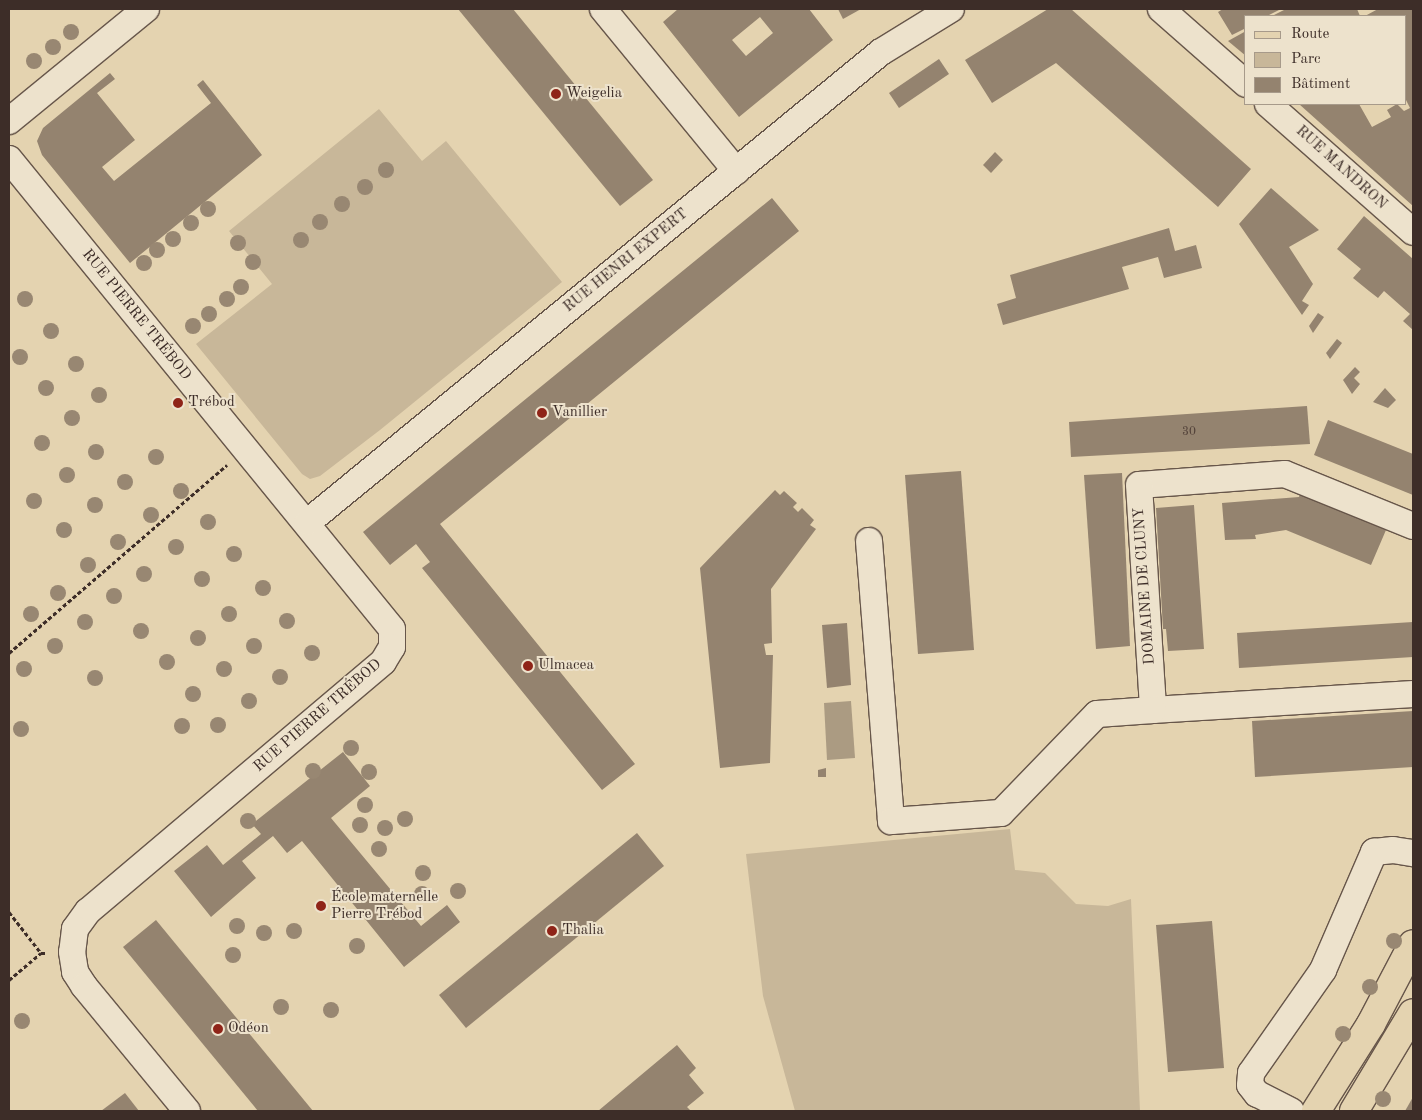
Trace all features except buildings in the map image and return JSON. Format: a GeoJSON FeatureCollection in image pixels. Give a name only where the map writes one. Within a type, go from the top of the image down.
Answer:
{"type":"FeatureCollection","features":[{"type":"Feature","properties":{"kind":"main road"},"geometry":{"type":"LineString","coordinates":[[1316,1111],[1372,1024],[1413,944]]}},
{"type":"Feature","properties":{"kind":"main road"},"geometry":{"type":"LineString","coordinates":[[1354,1111],[1413,1013]]}},
{"type":"Feature","properties":{"kind":"street"},"geometry":{"type":"LineString","coordinates":[[9,121],[146,9]]}},
{"type":"Feature","properties":{"kind":"street"},"geometry":{"type":"LineString","coordinates":[[603,9],[736,171]]}},
{"type":"Feature","properties":{"kind":"street","name":"RUE HENRI EXPERT"},"geometry":{"type":"LineString","coordinates":[[308,522],[881,52],[951,9]]}},
{"type":"Feature","properties":{"kind":"street"},"geometry":{"type":"LineString","coordinates":[[1161,9],[1244,82]]}},
{"type":"Feature","properties":{"kind":"street","name":"RUE MANDRON"},"geometry":{"type":"LineString","coordinates":[[1269,105],[1413,232]]}},
{"type":"Feature","properties":{"kind":"street","name":"RUE PIERRE TRÉBOD"},"geometry":{"type":"LineString","coordinates":[[9,159],[246,449],[382,611],[392,628],[392,646],[383,662],[88,911],[75,929],[72,952],[75,972],[84,986],[187,1111]]}},
{"type":"Feature","properties":{"kind":"street","name":"DOMAINE DE CLUNY"},"geometry":{"type":"LineString","coordinates":[[1153,710],[1139,486],[1285,474],[1413,526]]}},
{"type":"Feature","properties":{"kind":"street"},"geometry":{"type":"LineString","coordinates":[[869,541],[891,821],[1001,813],[1097,714],[1413,694]]}},
{"type":"Feature","properties":{"kind":"street"},"geometry":{"type":"LineString","coordinates":[[1291,1111],[1258,1094],[1250,1085],[1251,1074],[1323,970],[1374,852],[1393,850],[1413,853]]}},
{"type":"Feature","properties":{"kind":"path"},"geometry":{"type":"LineString","coordinates":[[9,653],[246,449]]}},
{"type":"Feature","properties":{"kind":"path"},"geometry":{"type":"LineString","coordinates":[[9,912],[41,953]]}},
{"type":"Feature","properties":{"kind":"path"},"geometry":{"type":"LineString","coordinates":[[9,980],[41,953],[72,952]]}},
{"type":"Feature","properties":{"kind":"green space"},"geometry":{"type":"Polygon","coordinates":[[[379,109],[422,161],[446,141],[562,282],[380,430],[320,476],[310,479],[302,474],[196,344],[272,284],[229,231],[379,109]]]}},
{"type":"Feature","properties":{"kind":"green space"},"geometry":{"type":"Polygon","coordinates":[[[1010,829],[1015,870],[1045,873],[1076,904],[1108,906],[1131,899],[1140,1111],[795,1111],[763,996],[746,854],[1010,829]]]}},
{"type":"Feature","properties":{"kind":"shaded area"},"geometry":{"type":"Polygon","coordinates":[[[851,701],[855,758],[827,760],[824,703],[851,701]]]}},
{"type":"Feature","properties":{"kind":"place","name":"Weigelia"},"geometry":{"type":"Point","coordinates":[556,94]}},
{"type":"Feature","properties":{"kind":"place","name":"Trébod"},"geometry":{"type":"Point","coordinates":[178,403]}},
{"type":"Feature","properties":{"kind":"place","name":"Vanillier"},"geometry":{"type":"Point","coordinates":[542,413]}},
{"type":"Feature","properties":{"kind":"place","name":"Ulmacea"},"geometry":{"type":"Point","coordinates":[528,666]}},
{"type":"Feature","properties":{"kind":"place","name":"École maternelle Pierre Trébod"},"geometry":{"type":"Point","coordinates":[321,906]}},
{"type":"Feature","properties":{"kind":"place","name":"Thalia"},"geometry":{"type":"Point","coordinates":[552,931]}},
{"type":"Feature","properties":{"kind":"place","name":"Odéon"},"geometry":{"type":"Point","coordinates":[218,1029]}}]}
